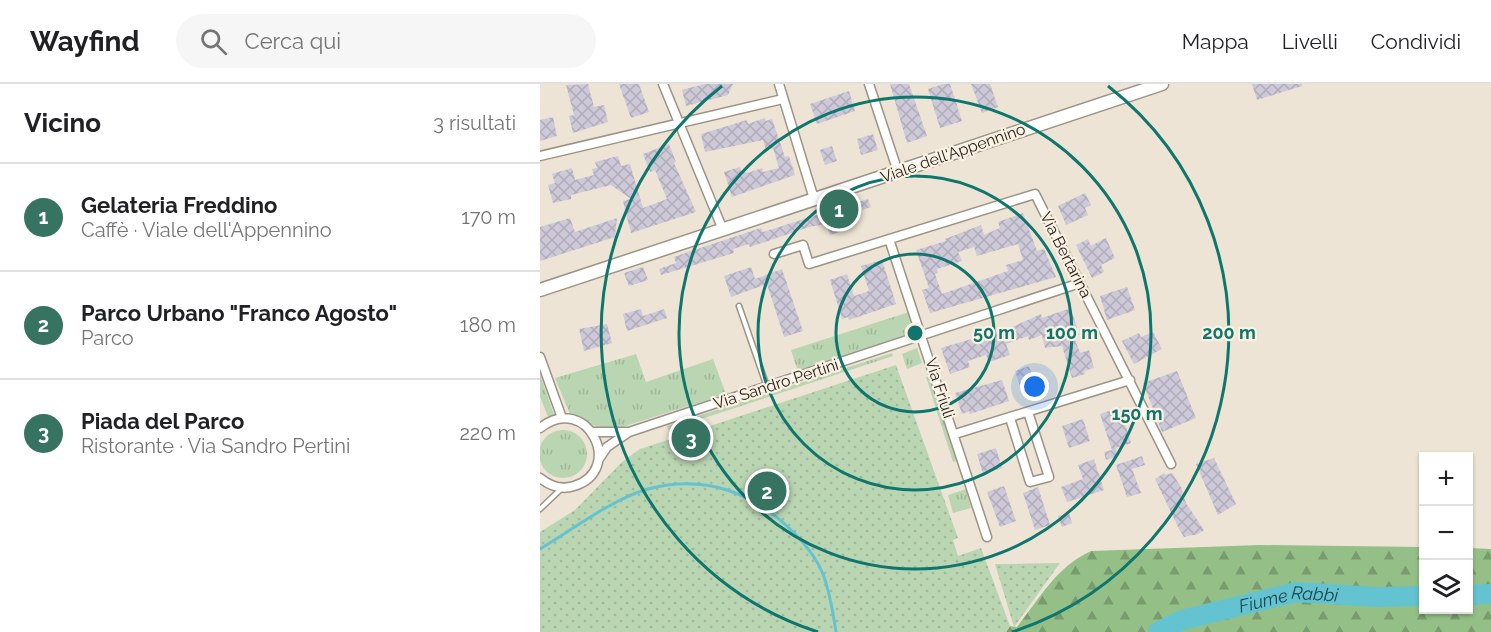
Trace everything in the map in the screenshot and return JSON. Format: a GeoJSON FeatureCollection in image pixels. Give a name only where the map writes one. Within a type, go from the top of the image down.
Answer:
{"type":"FeatureCollection","features":[{"type":"Feature","properties":{"kind":"main road","name":"Viale dell'Appennino"},"geometry":{"type":"LineString","coordinates":[[540,290],[1162,84]]}},
{"type":"Feature","properties":{"kind":"street"},"geometry":{"type":"LineString","coordinates":[[663,84],[723,230]]}},
{"type":"Feature","properties":{"kind":"street"},"geometry":{"type":"LineString","coordinates":[[779,84],[814,199]]}},
{"type":"Feature","properties":{"kind":"street"},"geometry":{"type":"LineString","coordinates":[[869,84],[898,172]]}},
{"type":"Feature","properties":{"kind":"street"},"geometry":{"type":"LineString","coordinates":[[540,156],[783,99]]}},
{"type":"Feature","properties":{"kind":"street","name":"Via Bertarina"},"geometry":{"type":"LineString","coordinates":[[774,254],[803,245],[809,264],[1035,194],[1171,464]]}},
{"type":"Feature","properties":{"kind":"street","name":"Via Friuli"},"geometry":{"type":"LineString","coordinates":[[889,240],[955,434],[987,537]]}},
{"type":"Feature","properties":{"kind":"street","name":"Via Sandro Pertini"},"geometry":{"type":"LineString","coordinates":[[562,488],[582,483],[596,469],[598,459],[607,447],[629,432],[1080,283]]}},
{"type":"Feature","properties":{"kind":"street"},"geometry":{"type":"LineString","coordinates":[[540,357],[562,418]]}},
{"type":"Feature","properties":{"kind":"street"},"geometry":{"type":"LineString","coordinates":[[955,434],[1130,381]]}},
{"type":"Feature","properties":{"kind":"street"},"geometry":{"type":"LineString","coordinates":[[1010,418],[1030,482],[1049,477],[1028,412]]}},
{"type":"Feature","properties":{"kind":"street"},"geometry":{"type":"LineString","coordinates":[[540,428],[562,418],[573,419],[592,432],[599,449],[598,459]]}},
{"type":"Feature","properties":{"kind":"street","name":"Via Sandro Pertini"},"geometry":{"type":"LineString","coordinates":[[592,432],[629,432]]}},
{"type":"Feature","properties":{"kind":"street"},"geometry":{"type":"LineString","coordinates":[[540,478],[551,485],[562,488]]}},
{"type":"Feature","properties":{"kind":"lane"},"geometry":{"type":"LineString","coordinates":[[739,306],[767,387]]}},
{"type":"Feature","properties":{"kind":"lane"},"geometry":{"type":"LineString","coordinates":[[540,509],[562,488]]}},
{"type":"Feature","properties":{"kind":"green space"},"geometry":{"type":"Polygon","coordinates":[[[909,312],[913,333],[798,372],[791,350],[909,312]]]}},
{"type":"Feature","properties":{"kind":"green space"},"geometry":{"type":"Polygon","coordinates":[[[917,348],[922,363],[907,369],[902,354],[917,348]]]}},
{"type":"Feature","properties":{"kind":"green space"},"geometry":{"type":"Polygon","coordinates":[[[892,353],[893,356],[668,430],[667,426],[892,353]]]}},
{"type":"Feature","properties":{"kind":"green space"},"geometry":{"type":"Polygon","coordinates":[[[636,354],[646,382],[713,359],[726,394],[622,427],[597,427],[570,414],[555,378],[636,354]]]}},
{"type":"Feature","properties":{"kind":"green space"},"geometry":{"type":"Polygon","coordinates":[[[896,365],[958,538],[953,540],[958,556],[981,548],[1010,626],[1006,632],[540,632],[540,532],[575,510],[622,462],[640,449],[896,365]]]}},
{"type":"Feature","properties":{"kind":"green space"},"geometry":{"type":"Polygon","coordinates":[[[540,374],[554,415],[549,419],[540,397],[540,374]]]}},
{"type":"Feature","properties":{"kind":"green space"},"geometry":{"type":"Polygon","coordinates":[[[930,376],[957,461],[953,462],[926,377],[930,376]]]}},
{"type":"Feature","properties":{"kind":"green space"},"geometry":{"type":"Polygon","coordinates":[[[558,430],[568,430],[580,437],[587,449],[587,459],[580,471],[568,478],[558,478],[543,467],[539,459],[539,449],[550,434],[558,430]]]}},
{"type":"Feature","properties":{"kind":"green space"},"geometry":{"type":"Polygon","coordinates":[[[966,489],[971,508],[953,513],[948,495],[966,489]]]}},
{"type":"Feature","properties":{"kind":"green space"},"geometry":{"type":"Polygon","coordinates":[[[1260,545],[1419,547],[1419,614],[1473,614],[1473,548],[1491,549],[1491,632],[1006,632],[1010,626],[1017,627],[1058,574],[1091,551],[1260,545]]]}},
{"type":"Feature","properties":{"kind":"green space"},"geometry":{"type":"Polygon","coordinates":[[[1060,563],[1014,627],[995,564],[1060,563]]]}},
{"type":"Feature","properties":{"kind":"building"},"geometry":{"type":"Polygon","coordinates":[[[588,84],[594,107],[604,105],[608,122],[573,133],[569,116],[574,115],[566,85],[588,84]]]}},
{"type":"Feature","properties":{"kind":"building"},"geometry":{"type":"Polygon","coordinates":[[[619,84],[639,84],[649,112],[631,118],[619,84]]]}},
{"type":"Feature","properties":{"kind":"building"},"geometry":{"type":"Polygon","coordinates":[[[705,84],[733,84],[728,95],[686,106],[682,90],[705,84]]]}},
{"type":"Feature","properties":{"kind":"building"},"geometry":{"type":"Polygon","coordinates":[[[890,84],[909,84],[927,136],[907,143],[890,84]]]}},
{"type":"Feature","properties":{"kind":"building"},"geometry":{"type":"Polygon","coordinates":[[[950,84],[962,121],[940,128],[928,89],[950,84]]]}},
{"type":"Feature","properties":{"kind":"building"},"geometry":{"type":"Polygon","coordinates":[[[971,84],[990,84],[998,107],[982,113],[971,84]]]}},
{"type":"Feature","properties":{"kind":"building"},"geometry":{"type":"Polygon","coordinates":[[[1252,84],[1302,84],[1302,86],[1257,100],[1252,84]]]}},
{"type":"Feature","properties":{"kind":"building"},"geometry":{"type":"Polygon","coordinates":[[[849,91],[855,111],[817,124],[810,104],[849,91]]]}},
{"type":"Feature","properties":{"kind":"building"},"geometry":{"type":"Polygon","coordinates":[[[553,117],[557,136],[540,141],[540,120],[553,117]]]}},
{"type":"Feature","properties":{"kind":"building"},"geometry":{"type":"Polygon","coordinates":[[[765,118],[766,121],[772,119],[785,157],[789,156],[795,175],[732,197],[724,172],[740,167],[741,171],[748,173],[762,168],[763,172],[779,168],[773,148],[766,150],[763,140],[705,152],[701,134],[747,120],[748,124],[765,118]]]}},
{"type":"Feature","properties":{"kind":"building"},"geometry":{"type":"Polygon","coordinates":[[[873,134],[878,150],[861,155],[857,139],[873,134]]]}},
{"type":"Feature","properties":{"kind":"building"},"geometry":{"type":"Polygon","coordinates":[[[669,144],[676,162],[674,163],[696,212],[631,233],[623,201],[631,199],[611,185],[571,195],[571,199],[553,203],[548,185],[555,183],[552,174],[572,168],[575,180],[594,175],[592,169],[597,168],[595,162],[618,156],[621,166],[630,164],[643,208],[667,199],[655,170],[650,172],[643,154],[669,144]]]}},
{"type":"Feature","properties":{"kind":"building"},"geometry":{"type":"Polygon","coordinates":[[[832,146],[837,161],[825,165],[820,150],[832,146]]]}},
{"type":"Feature","properties":{"kind":"building"},"geometry":{"type":"Polygon","coordinates":[[[1085,193],[1091,205],[1085,208],[1088,215],[1066,225],[1058,206],[1085,193]]]}},
{"type":"Feature","properties":{"kind":"building"},"geometry":{"type":"Polygon","coordinates":[[[868,199],[871,207],[846,216],[848,224],[838,227],[840,232],[830,235],[826,224],[809,227],[750,247],[749,244],[733,249],[734,253],[661,275],[659,269],[676,263],[674,257],[761,228],[763,232],[868,199]]]}},
{"type":"Feature","properties":{"kind":"building"},"geometry":{"type":"Polygon","coordinates":[[[1023,213],[1037,251],[1044,249],[1056,277],[930,313],[922,290],[929,288],[916,250],[946,241],[945,239],[981,225],[984,235],[1000,228],[998,222],[1023,213]],[[1018,244],[977,256],[974,247],[958,252],[962,261],[937,269],[938,273],[935,274],[942,294],[1008,271],[1006,265],[1023,260],[1018,244]]]}},
{"type":"Feature","properties":{"kind":"building"},"geometry":{"type":"Polygon","coordinates":[[[570,218],[575,232],[617,218],[615,237],[540,261],[540,227],[570,218]]]}},
{"type":"Feature","properties":{"kind":"building"},"geometry":{"type":"Polygon","coordinates":[[[1106,238],[1115,258],[1101,265],[1104,272],[1092,278],[1076,245],[1088,239],[1091,246],[1106,238]]]}},
{"type":"Feature","properties":{"kind":"building"},"geometry":{"type":"Polygon","coordinates":[[[882,260],[896,304],[849,320],[848,317],[842,319],[830,280],[847,274],[854,296],[869,291],[861,266],[882,260]]]}},
{"type":"Feature","properties":{"kind":"building"},"geometry":{"type":"Polygon","coordinates":[[[643,267],[648,280],[629,286],[624,273],[643,267]]]}},
{"type":"Feature","properties":{"kind":"building"},"geometry":{"type":"Polygon","coordinates":[[[751,267],[755,279],[782,269],[803,331],[784,337],[767,284],[731,297],[724,276],[751,267]]]}},
{"type":"Feature","properties":{"kind":"building"},"geometry":{"type":"Polygon","coordinates":[[[1127,287],[1135,310],[1107,320],[1100,296],[1127,287]]]}},
{"type":"Feature","properties":{"kind":"building"},"geometry":{"type":"Polygon","coordinates":[[[1071,308],[1079,335],[1074,337],[1080,353],[1089,350],[1094,368],[1084,371],[1085,374],[1072,378],[1062,346],[1045,348],[1042,335],[1029,340],[1028,336],[1006,344],[1010,355],[989,362],[986,355],[968,361],[970,367],[950,374],[941,348],[1012,327],[1041,314],[1042,318],[1071,308]]]}},
{"type":"Feature","properties":{"kind":"building"},"geometry":{"type":"Polygon","coordinates":[[[641,309],[643,316],[664,309],[667,318],[627,331],[623,314],[641,309]]]}},
{"type":"Feature","properties":{"kind":"building"},"geometry":{"type":"Polygon","coordinates":[[[607,324],[612,343],[584,351],[579,329],[607,324]]]}},
{"type":"Feature","properties":{"kind":"building"},"geometry":{"type":"Polygon","coordinates":[[[1153,332],[1162,349],[1134,364],[1122,341],[1139,333],[1141,337],[1153,332]]]}},
{"type":"Feature","properties":{"kind":"building"},"geometry":{"type":"Polygon","coordinates":[[[1029,366],[1037,391],[1023,395],[1015,371],[1029,366]]]}},
{"type":"Feature","properties":{"kind":"building"},"geometry":{"type":"Polygon","coordinates":[[[1177,371],[1196,418],[1162,432],[1143,383],[1177,371]]]}},
{"type":"Feature","properties":{"kind":"building"},"geometry":{"type":"Polygon","coordinates":[[[1002,380],[1009,401],[970,414],[969,411],[962,414],[955,393],[1002,380]]]}},
{"type":"Feature","properties":{"kind":"building"},"geometry":{"type":"Polygon","coordinates":[[[1120,407],[1131,443],[1116,448],[1118,456],[1106,460],[1104,452],[1112,450],[1100,414],[1120,407]]]}},
{"type":"Feature","properties":{"kind":"building"},"geometry":{"type":"Polygon","coordinates":[[[1083,419],[1090,441],[1069,448],[1062,426],[1083,419]]]}},
{"type":"Feature","properties":{"kind":"building"},"geometry":{"type":"Polygon","coordinates":[[[707,428],[710,437],[676,448],[673,440],[707,428]]]}},
{"type":"Feature","properties":{"kind":"building"},"geometry":{"type":"Polygon","coordinates":[[[996,448],[1002,468],[983,474],[977,454],[996,448]]]}},
{"type":"Feature","properties":{"kind":"building"},"geometry":{"type":"Polygon","coordinates":[[[1142,456],[1145,465],[1132,469],[1141,493],[1127,497],[1116,465],[1142,456]]]}},
{"type":"Feature","properties":{"kind":"building"},"geometry":{"type":"Polygon","coordinates":[[[1214,458],[1236,504],[1218,515],[1196,464],[1214,458]]]}},
{"type":"Feature","properties":{"kind":"building"},"geometry":{"type":"Polygon","coordinates":[[[1094,459],[1104,490],[1067,502],[1061,487],[1083,479],[1078,465],[1094,459]]]}},
{"type":"Feature","properties":{"kind":"building"},"geometry":{"type":"Polygon","coordinates":[[[1164,473],[1166,475],[1172,473],[1181,487],[1186,503],[1204,530],[1198,534],[1184,537],[1179,529],[1155,479],[1164,473]]]}},
{"type":"Feature","properties":{"kind":"building"},"geometry":{"type":"Polygon","coordinates":[[[1004,486],[1016,521],[1000,527],[987,492],[1004,486]]]}},
{"type":"Feature","properties":{"kind":"building"},"geometry":{"type":"Polygon","coordinates":[[[1038,487],[1050,525],[1035,530],[1023,493],[1038,487]]]}},
{"type":"Feature","properties":{"kind":"building"},"geometry":{"type":"Polygon","coordinates":[[[1069,513],[1072,523],[1062,527],[1058,516],[1069,513]]]}},
{"type":"Feature","properties":{"kind":"waterway"},"geometry":{"type":"LineString","coordinates":[[540,549],[620,500],[648,489],[689,484],[727,490],[745,497],[779,519],[806,547],[823,574],[836,632]]}},
{"type":"Feature","properties":{"kind":"waterway","name":"Fiume Rabbi"},"geometry":{"type":"LineString","coordinates":[[1158,632],[1182,620],[1296,592],[1378,597],[1419,596]]}},
{"type":"Feature","properties":{"kind":"waterway","name":"Fiume Rabbi"},"geometry":{"type":"LineString","coordinates":[[1473,595],[1491,594]]}},
{"type":"Feature","properties":{"kind":"place","name":"Gelateria Freddino"},"geometry":{"type":"Point","coordinates":[839,209]}},
{"type":"Feature","properties":{"kind":"place","name":"Piada del Parco"},"geometry":{"type":"Point","coordinates":[691,438]}},
{"type":"Feature","properties":{"kind":"place","name":"Parco Urbano \"Franco Agosto\""},"geometry":{"type":"Point","coordinates":[767,491]}}]}
